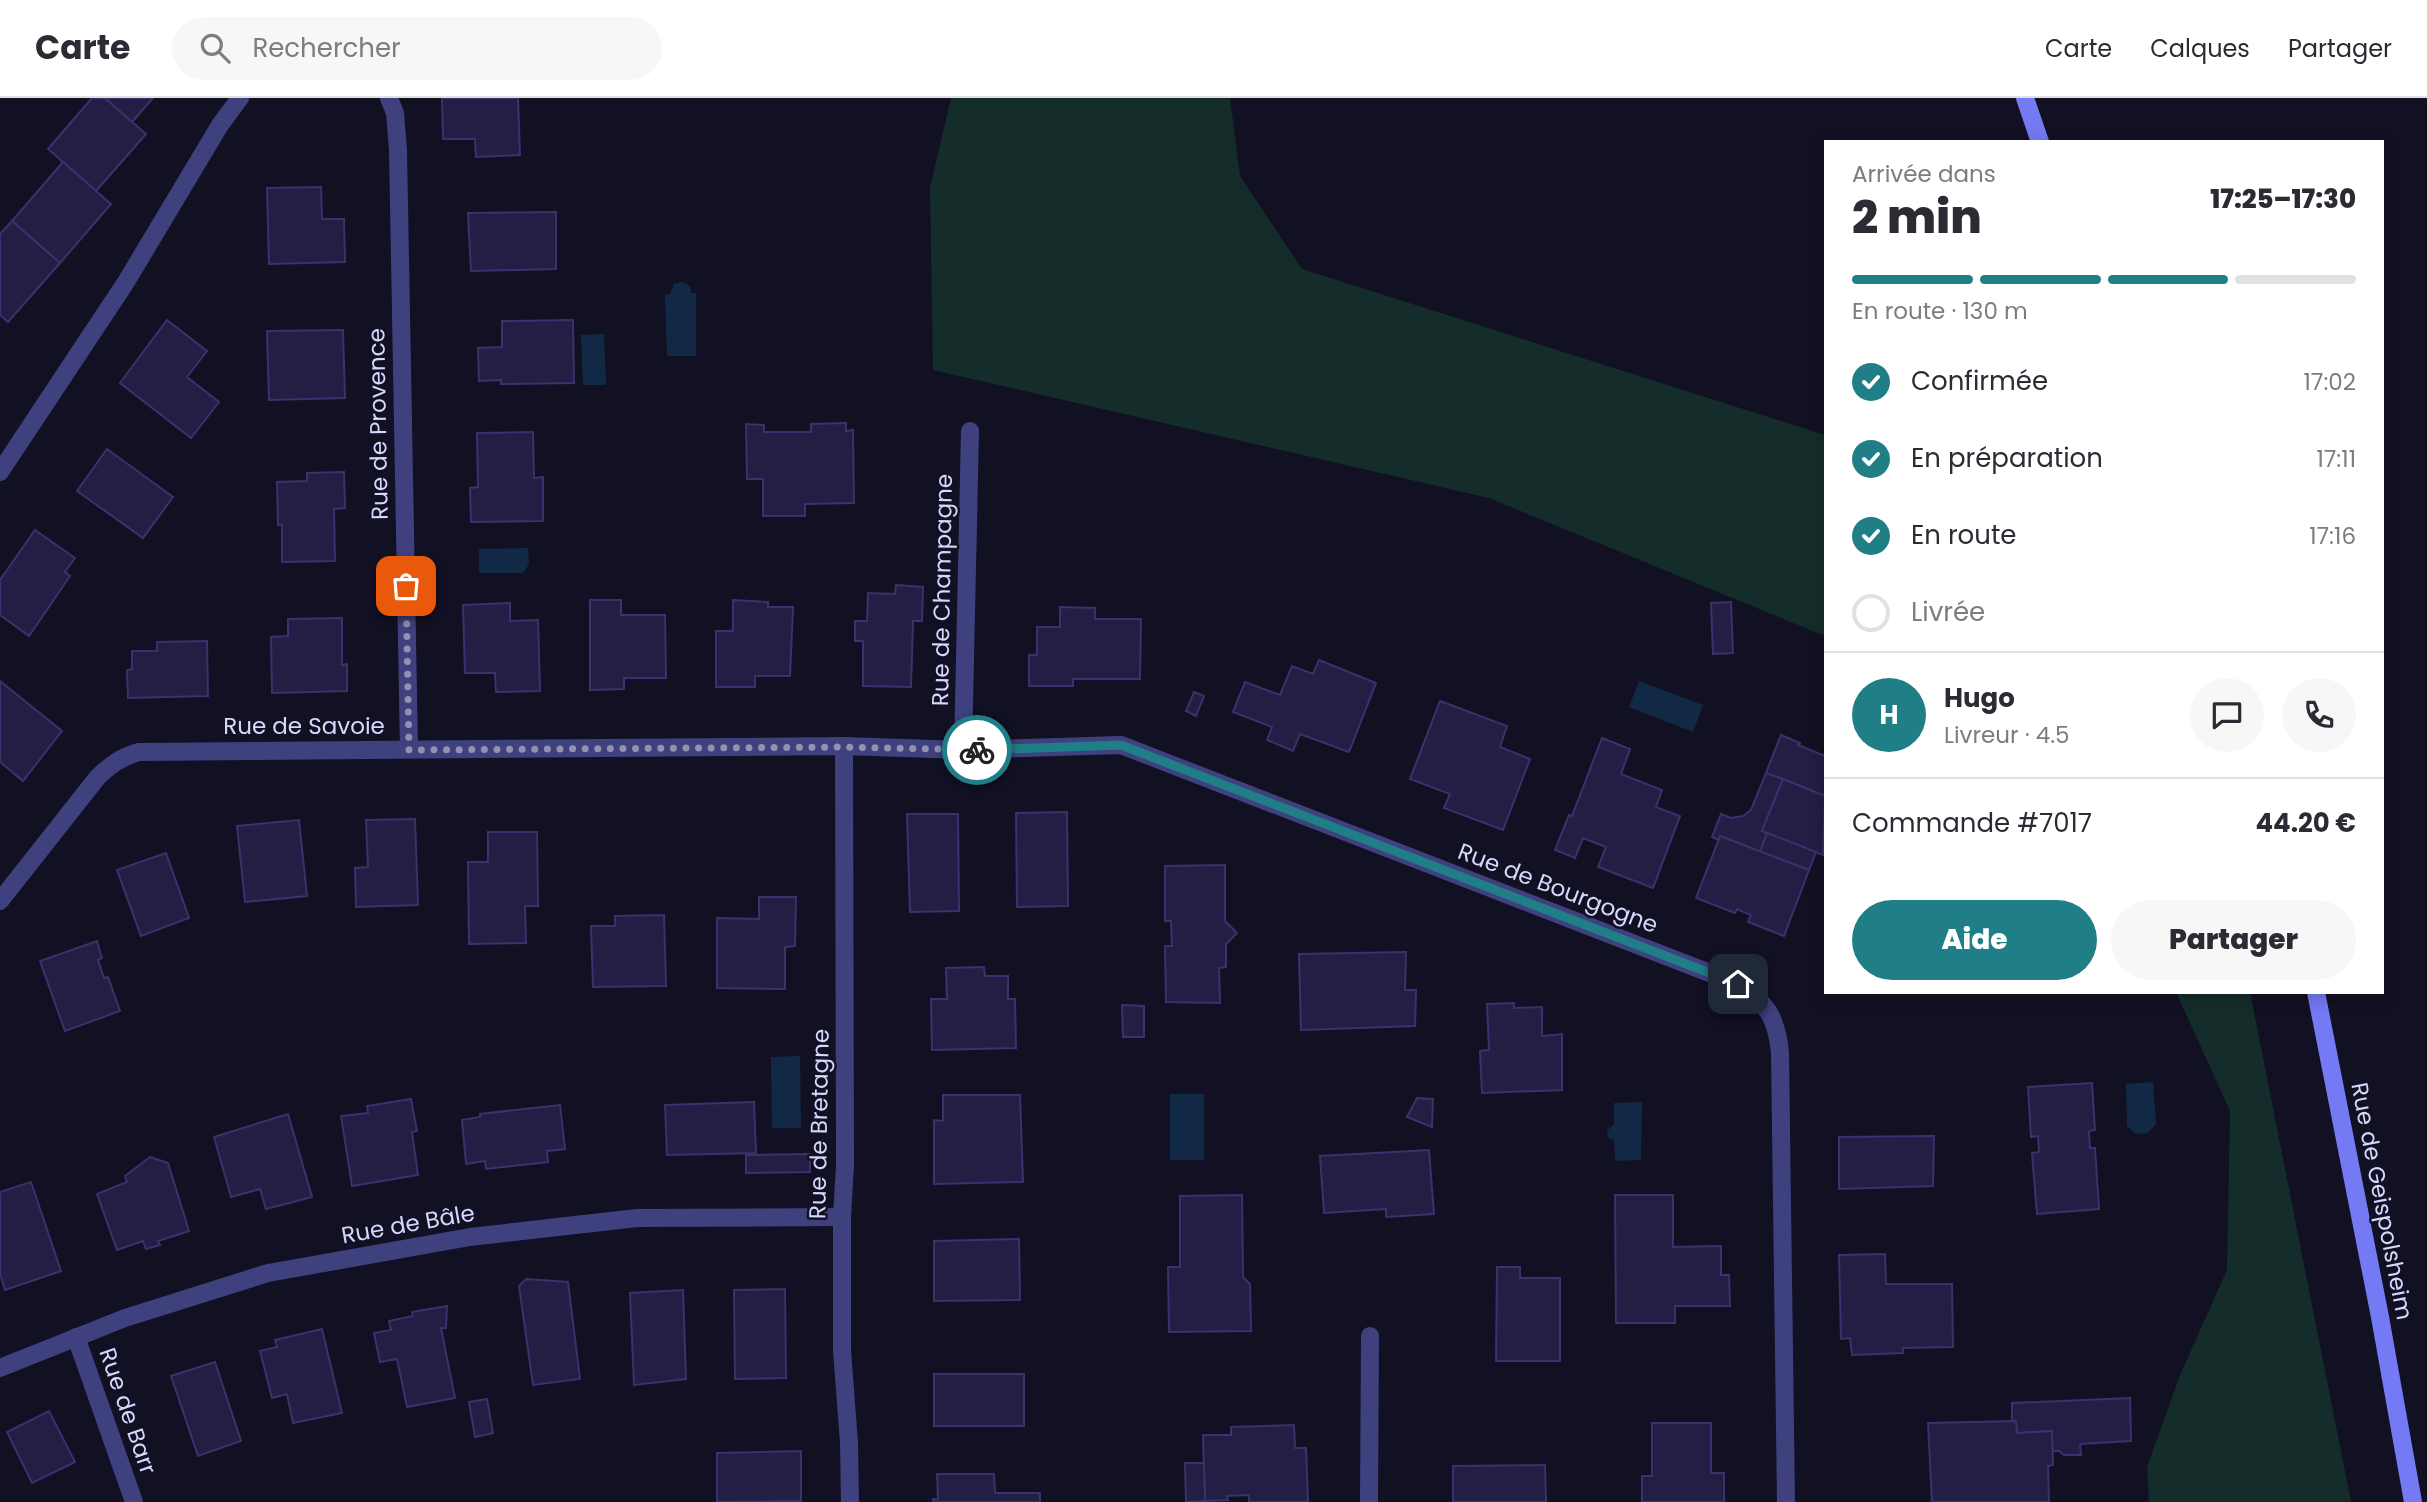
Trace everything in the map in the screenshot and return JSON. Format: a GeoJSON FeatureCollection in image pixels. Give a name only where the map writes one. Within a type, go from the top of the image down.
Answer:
{"type":"FeatureCollection","features":[{"type":"Feature","properties":{"kind":"main road"},"geometry":{"type":"LineString","coordinates":[[2025,98],[2039,140]]}},
{"type":"Feature","properties":{"kind":"main road","name":"Rue de Geispolsheim"},"geometry":{"type":"LineString","coordinates":[[2316,994],[2380,1317],[2413,1502]]}},
{"type":"Feature","properties":{"kind":"street"},"geometry":{"type":"LineString","coordinates":[[0,472],[127,282],[220,125],[240,98]]}},
{"type":"Feature","properties":{"kind":"street","name":"Rue de Provence"},"geometry":{"type":"LineString","coordinates":[[390,98],[395,113],[398,150],[409,750]]}},
{"type":"Feature","properties":{"kind":"street","name":"Rue de Champagne"},"geometry":{"type":"LineString","coordinates":[[963,750],[970,431]]}},
{"type":"Feature","properties":{"kind":"street","name":"Rue de Bourgogne"},"geometry":{"type":"LineString","coordinates":[[844,747],[963,750],[1121,745],[1738,984],[1761,1000],[1773,1020],[1780,1053],[1786,1502]]}},
{"type":"Feature","properties":{"kind":"street","name":"Rue de Savoie"},"geometry":{"type":"LineString","coordinates":[[0,901],[97,778],[111,764],[124,756],[139,752],[844,747]]}},
{"type":"Feature","properties":{"kind":"street","name":"Rue de Bretagne"},"geometry":{"type":"LineString","coordinates":[[844,747],[845,1166],[842,1217],[842,1350],[849,1443],[850,1502]]}},
{"type":"Feature","properties":{"kind":"street","name":"Rue de Bâle"},"geometry":{"type":"LineString","coordinates":[[0,1368],[125,1318],[268,1273],[470,1237],[637,1218],[842,1217]]}},
{"type":"Feature","properties":{"kind":"street"},"geometry":{"type":"LineString","coordinates":[[1369,1502],[1370,1336]]}},
{"type":"Feature","properties":{"kind":"street","name":"Rue de Barr"},"geometry":{"type":"LineString","coordinates":[[76,1337],[134,1502]]}},
{"type":"Feature","properties":{"kind":"green space"},"geometry":{"type":"Polygon","coordinates":[[[951,98],[1230,98],[1240,176],[1302,269],[1824,435],[1824,636],[1489,498],[933,370],[930,188],[951,98]]]}},
{"type":"Feature","properties":{"kind":"green space"},"geometry":{"type":"Polygon","coordinates":[[[2177,994],[2250,994],[2351,1502],[2149,1502],[2147,1467],[2180,1375],[2227,1270],[2230,1111],[2177,994]]]}},
{"type":"Feature","properties":{"kind":"water"},"geometry":{"type":"Polygon","coordinates":[[[682,282],[690,286],[691,293],[696,293],[696,356],[667,356],[665,294],[670,294],[674,284],[682,282]]]}},
{"type":"Feature","properties":{"kind":"water"},"geometry":{"type":"Polygon","coordinates":[[[604,334],[606,385],[583,385],[581,335],[604,334]]]}},
{"type":"Feature","properties":{"kind":"water"},"geometry":{"type":"Polygon","coordinates":[[[528,548],[529,564],[523,573],[479,573],[479,549],[528,548]]]}},
{"type":"Feature","properties":{"kind":"water"},"geometry":{"type":"Polygon","coordinates":[[[1639,681],[1703,705],[1693,732],[1629,707],[1639,681]]]}},
{"type":"Feature","properties":{"kind":"water"},"geometry":{"type":"Polygon","coordinates":[[[800,1056],[801,1128],[772,1128],[771,1057],[800,1056]]]}},
{"type":"Feature","properties":{"kind":"water"},"geometry":{"type":"Polygon","coordinates":[[[2153,1082],[2156,1124],[2148,1133],[2136,1134],[2127,1126],[2126,1084],[2153,1082]]]}},
{"type":"Feature","properties":{"kind":"water"},"geometry":{"type":"Polygon","coordinates":[[[1170,1094],[1204,1094],[1204,1160],[1170,1160],[1170,1094]]]}},
{"type":"Feature","properties":{"kind":"water"},"geometry":{"type":"Polygon","coordinates":[[[1642,1102],[1641,1160],[1615,1161],[1614,1140],[1608,1138],[1607,1131],[1614,1124],[1614,1103],[1642,1102]]]}},
{"type":"Feature","properties":{"kind":"building"},"geometry":{"type":"Polygon","coordinates":[[[92,98],[105,98],[146,134],[96,191],[48,149],[92,98]]]}},
{"type":"Feature","properties":{"kind":"building"},"geometry":{"type":"Polygon","coordinates":[[[105,98],[153,98],[132,122],[105,98]]]}},
{"type":"Feature","properties":{"kind":"building"},"geometry":{"type":"Polygon","coordinates":[[[442,98],[518,98],[520,155],[476,157],[475,139],[443,139],[442,98]]]}},
{"type":"Feature","properties":{"kind":"building"},"geometry":{"type":"Polygon","coordinates":[[[63,162],[111,204],[60,263],[12,221],[63,162]]]}},
{"type":"Feature","properties":{"kind":"building"},"geometry":{"type":"Polygon","coordinates":[[[321,187],[322,219],[344,219],[345,262],[269,264],[267,188],[321,187]]]}},
{"type":"Feature","properties":{"kind":"building"},"geometry":{"type":"Polygon","coordinates":[[[556,212],[556,269],[471,271],[468,213],[556,212]]]}},
{"type":"Feature","properties":{"kind":"building"},"geometry":{"type":"Polygon","coordinates":[[[12,221],[60,263],[8,322],[0,315],[0,234],[12,221]]]}},
{"type":"Feature","properties":{"kind":"building"},"geometry":{"type":"Polygon","coordinates":[[[167,320],[207,351],[187,377],[219,402],[191,438],[120,383],[167,320]]]}},
{"type":"Feature","properties":{"kind":"building"},"geometry":{"type":"Polygon","coordinates":[[[573,320],[574,383],[501,384],[501,380],[479,381],[478,348],[502,347],[502,321],[573,320]]]}},
{"type":"Feature","properties":{"kind":"building"},"geometry":{"type":"Polygon","coordinates":[[[343,330],[345,398],[269,400],[267,331],[343,330]]]}},
{"type":"Feature","properties":{"kind":"building"},"geometry":{"type":"Polygon","coordinates":[[[846,423],[846,431],[853,430],[854,503],[805,504],[805,516],[763,516],[763,479],[747,479],[746,424],[764,425],[764,432],[811,432],[811,424],[846,423]]]}},
{"type":"Feature","properties":{"kind":"building"},"geometry":{"type":"Polygon","coordinates":[[[533,432],[534,478],[543,477],[543,521],[471,522],[470,488],[478,487],[477,433],[533,432]]]}},
{"type":"Feature","properties":{"kind":"building"},"geometry":{"type":"Polygon","coordinates":[[[107,449],[173,497],[143,538],[77,491],[107,449]]]}},
{"type":"Feature","properties":{"kind":"building"},"geometry":{"type":"Polygon","coordinates":[[[344,472],[345,508],[334,509],[335,561],[282,562],[282,525],[278,525],[277,482],[307,481],[307,473],[344,472]]]}},
{"type":"Feature","properties":{"kind":"building"},"geometry":{"type":"Polygon","coordinates":[[[35,530],[75,558],[65,572],[70,576],[29,636],[0,615],[0,580],[35,530]]]}},
{"type":"Feature","properties":{"kind":"building"},"geometry":{"type":"Polygon","coordinates":[[[896,585],[923,587],[922,621],[913,621],[911,687],[863,686],[863,641],[855,641],[855,621],[867,621],[868,593],[895,594],[896,585]]]}},
{"type":"Feature","properties":{"kind":"building"},"geometry":{"type":"Polygon","coordinates":[[[590,600],[621,600],[621,615],[665,615],[666,678],[624,678],[624,689],[590,690],[590,600]]]}},
{"type":"Feature","properties":{"kind":"building"},"geometry":{"type":"Polygon","coordinates":[[[733,600],[768,602],[768,607],[793,607],[790,676],[755,676],[755,687],[716,687],[716,631],[733,631],[733,600]]]}},
{"type":"Feature","properties":{"kind":"building"},"geometry":{"type":"Polygon","coordinates":[[[1731,602],[1733,653],[1713,654],[1711,603],[1731,602]]]}},
{"type":"Feature","properties":{"kind":"building"},"geometry":{"type":"Polygon","coordinates":[[[510,603],[510,621],[538,620],[540,691],[496,692],[495,673],[465,673],[463,605],[510,603]]]}},
{"type":"Feature","properties":{"kind":"building"},"geometry":{"type":"Polygon","coordinates":[[[1060,607],[1095,608],[1095,619],[1141,619],[1140,679],[1073,679],[1073,686],[1029,686],[1029,655],[1037,655],[1037,627],[1060,627],[1060,607]]]}},
{"type":"Feature","properties":{"kind":"building"},"geometry":{"type":"Polygon","coordinates":[[[342,618],[342,665],[347,664],[347,691],[272,693],[271,637],[288,636],[288,619],[342,618]]]}},
{"type":"Feature","properties":{"kind":"building"},"geometry":{"type":"Polygon","coordinates":[[[207,641],[208,696],[128,698],[127,670],[132,669],[132,651],[157,651],[157,642],[207,641]]]}},
{"type":"Feature","properties":{"kind":"building"},"geometry":{"type":"Polygon","coordinates":[[[1319,660],[1376,683],[1349,752],[1300,734],[1293,751],[1267,740],[1272,727],[1233,712],[1245,682],[1280,695],[1292,666],[1313,674],[1319,660]]]}},
{"type":"Feature","properties":{"kind":"building"},"geometry":{"type":"Polygon","coordinates":[[[0,681],[62,731],[23,781],[0,762],[0,681]]]}},
{"type":"Feature","properties":{"kind":"building"},"geometry":{"type":"Polygon","coordinates":[[[1194,692],[1204,696],[1196,716],[1186,711],[1194,692]]]}},
{"type":"Feature","properties":{"kind":"building"},"geometry":{"type":"Polygon","coordinates":[[[1440,701],[1507,726],[1500,747],[1530,759],[1503,830],[1444,808],[1450,794],[1410,779],[1440,701]]]}},
{"type":"Feature","properties":{"kind":"building"},"geometry":{"type":"Polygon","coordinates":[[[1781,735],[1824,756],[1824,796],[1766,773],[1781,735]]]}},
{"type":"Feature","properties":{"kind":"building"},"geometry":{"type":"Polygon","coordinates":[[[1602,738],[1630,749],[1621,774],[1662,790],[1656,807],[1680,816],[1653,888],[1598,867],[1606,847],[1583,838],[1575,858],[1555,850],[1569,815],[1572,816],[1602,738]]]}},
{"type":"Feature","properties":{"kind":"building"},"geometry":{"type":"Polygon","coordinates":[[[1766,773],[1783,779],[1762,831],[1767,833],[1760,852],[1720,836],[1719,840],[1712,837],[1721,814],[1731,818],[1743,816],[1751,810],[1766,773]]]}},
{"type":"Feature","properties":{"kind":"building"},"geometry":{"type":"Polygon","coordinates":[[[1783,779],[1824,796],[1823,855],[1762,831],[1783,779]]]}},
{"type":"Feature","properties":{"kind":"building"},"geometry":{"type":"Polygon","coordinates":[[[1067,812],[1068,906],[1017,907],[1016,813],[1067,812]]]}},
{"type":"Feature","properties":{"kind":"building"},"geometry":{"type":"Polygon","coordinates":[[[907,814],[958,814],[959,911],[910,912],[907,814]]]}},
{"type":"Feature","properties":{"kind":"building"},"geometry":{"type":"Polygon","coordinates":[[[415,819],[418,905],[356,907],[355,868],[368,867],[366,820],[415,819]]]}},
{"type":"Feature","properties":{"kind":"building"},"geometry":{"type":"Polygon","coordinates":[[[299,820],[307,896],[245,902],[237,826],[299,820]]]}},
{"type":"Feature","properties":{"kind":"building"},"geometry":{"type":"Polygon","coordinates":[[[488,832],[537,832],[538,906],[525,906],[526,943],[469,944],[468,862],[488,862],[488,832]]]}},
{"type":"Feature","properties":{"kind":"building"},"geometry":{"type":"Polygon","coordinates":[[[1767,833],[1816,852],[1809,870],[1760,852],[1767,833]]]}},
{"type":"Feature","properties":{"kind":"building"},"geometry":{"type":"Polygon","coordinates":[[[1720,836],[1809,870],[1784,936],[1748,922],[1751,915],[1737,909],[1735,913],[1696,898],[1720,836]]]}},
{"type":"Feature","properties":{"kind":"building"},"geometry":{"type":"Polygon","coordinates":[[[166,853],[189,918],[141,936],[117,870],[166,853]]]}},
{"type":"Feature","properties":{"kind":"building"},"geometry":{"type":"Polygon","coordinates":[[[1225,865],[1225,921],[1237,933],[1226,944],[1226,967],[1219,968],[1220,1003],[1166,1002],[1165,946],[1172,946],[1171,921],[1165,921],[1165,866],[1225,865]]]}},
{"type":"Feature","properties":{"kind":"building"},"geometry":{"type":"Polygon","coordinates":[[[759,897],[796,897],[795,946],[785,947],[785,989],[717,988],[717,918],[759,919],[759,897]]]}},
{"type":"Feature","properties":{"kind":"building"},"geometry":{"type":"Polygon","coordinates":[[[664,915],[666,986],[593,987],[591,926],[615,926],[615,916],[664,915]]]}},
{"type":"Feature","properties":{"kind":"building"},"geometry":{"type":"Polygon","coordinates":[[[97,941],[102,958],[98,960],[104,978],[108,977],[120,1011],[65,1031],[40,961],[97,941]]]}},
{"type":"Feature","properties":{"kind":"building"},"geometry":{"type":"Polygon","coordinates":[[[1406,952],[1405,990],[1416,990],[1415,1026],[1301,1030],[1299,954],[1406,952]]]}},
{"type":"Feature","properties":{"kind":"building"},"geometry":{"type":"Polygon","coordinates":[[[984,967],[985,976],[1008,976],[1008,999],[1015,999],[1016,1048],[932,1050],[931,999],[947,999],[946,968],[984,967]]]}},
{"type":"Feature","properties":{"kind":"building"},"geometry":{"type":"Polygon","coordinates":[[[1514,1003],[1514,1008],[1542,1007],[1542,1036],[1562,1034],[1562,1090],[1482,1093],[1480,1051],[1489,1050],[1487,1004],[1514,1003]]]}},
{"type":"Feature","properties":{"kind":"building"},"geometry":{"type":"Polygon","coordinates":[[[1122,1005],[1144,1006],[1144,1037],[1123,1037],[1122,1005]]]}},
{"type":"Feature","properties":{"kind":"building"},"geometry":{"type":"Polygon","coordinates":[[[2092,1083],[2095,1130],[2089,1131],[2090,1148],[2095,1148],[2099,1209],[2037,1214],[2032,1153],[2039,1152],[2038,1136],[2031,1137],[2028,1087],[2092,1083]]]}},
{"type":"Feature","properties":{"kind":"building"},"geometry":{"type":"Polygon","coordinates":[[[943,1095],[1020,1095],[1023,1182],[934,1184],[934,1120],[943,1121],[943,1095]]]}},
{"type":"Feature","properties":{"kind":"building"},"geometry":{"type":"Polygon","coordinates":[[[1417,1098],[1433,1099],[1432,1127],[1407,1117],[1417,1098]]]}},
{"type":"Feature","properties":{"kind":"building"},"geometry":{"type":"Polygon","coordinates":[[[411,1099],[417,1131],[412,1132],[418,1175],[352,1186],[341,1116],[368,1113],[367,1106],[411,1099]]]}},
{"type":"Feature","properties":{"kind":"building"},"geometry":{"type":"Polygon","coordinates":[[[754,1102],[756,1153],[667,1155],[665,1105],[754,1102]]]}},
{"type":"Feature","properties":{"kind":"building"},"geometry":{"type":"Polygon","coordinates":[[[560,1105],[565,1149],[547,1151],[548,1162],[486,1169],[485,1161],[466,1164],[462,1120],[480,1117],[480,1114],[560,1105]]]}},
{"type":"Feature","properties":{"kind":"building"},"geometry":{"type":"Polygon","coordinates":[[[288,1114],[312,1197],[266,1209],[260,1189],[231,1197],[214,1137],[288,1114]]]}},
{"type":"Feature","properties":{"kind":"building"},"geometry":{"type":"Polygon","coordinates":[[[1934,1136],[1933,1186],[1839,1189],[1839,1137],[1934,1136]]]}},
{"type":"Feature","properties":{"kind":"building"},"geometry":{"type":"Polygon","coordinates":[[[1429,1150],[1434,1214],[1386,1217],[1386,1209],[1324,1213],[1320,1156],[1429,1150]]]}},
{"type":"Feature","properties":{"kind":"building"},"geometry":{"type":"Polygon","coordinates":[[[810,1154],[810,1172],[746,1173],[746,1155],[810,1154]]]}},
{"type":"Feature","properties":{"kind":"building"},"geometry":{"type":"Polygon","coordinates":[[[150,1157],[168,1163],[189,1231],[158,1241],[160,1245],[146,1249],[143,1241],[117,1250],[97,1194],[127,1182],[125,1176],[150,1157]]]}},
{"type":"Feature","properties":{"kind":"building"},"geometry":{"type":"Polygon","coordinates":[[[31,1182],[61,1271],[5,1290],[0,1274],[0,1192],[31,1182]]]}},
{"type":"Feature","properties":{"kind":"building"},"geometry":{"type":"Polygon","coordinates":[[[1242,1195],[1243,1277],[1250,1284],[1251,1331],[1169,1332],[1168,1267],[1180,1267],[1180,1196],[1242,1195]]]}},
{"type":"Feature","properties":{"kind":"building"},"geometry":{"type":"Polygon","coordinates":[[[1615,1195],[1673,1195],[1673,1247],[1721,1246],[1721,1275],[1729,1275],[1730,1306],[1675,1306],[1675,1323],[1616,1323],[1615,1195]]]}},
{"type":"Feature","properties":{"kind":"building"},"geometry":{"type":"Polygon","coordinates":[[[1019,1239],[1020,1300],[934,1301],[934,1241],[1019,1239]]]}},
{"type":"Feature","properties":{"kind":"building"},"geometry":{"type":"Polygon","coordinates":[[[1885,1254],[1886,1284],[1952,1284],[1953,1347],[1903,1348],[1903,1353],[1852,1355],[1850,1338],[1841,1339],[1839,1255],[1885,1254]]]}},
{"type":"Feature","properties":{"kind":"building"},"geometry":{"type":"Polygon","coordinates":[[[1497,1267],[1520,1267],[1520,1278],[1560,1278],[1560,1361],[1496,1361],[1497,1267]]]}},
{"type":"Feature","properties":{"kind":"building"},"geometry":{"type":"Polygon","coordinates":[[[526,1279],[568,1282],[580,1379],[533,1385],[519,1286],[526,1279]]]}},
{"type":"Feature","properties":{"kind":"building"},"geometry":{"type":"Polygon","coordinates":[[[785,1289],[786,1378],[735,1379],[734,1290],[785,1289]]]}},
{"type":"Feature","properties":{"kind":"building"},"geometry":{"type":"Polygon","coordinates":[[[683,1290],[686,1379],[634,1385],[630,1293],[683,1290]]]}},
{"type":"Feature","properties":{"kind":"building"},"geometry":{"type":"Polygon","coordinates":[[[447,1306],[446,1328],[441,1328],[455,1398],[407,1407],[397,1359],[380,1362],[374,1333],[391,1330],[389,1321],[413,1316],[412,1312],[447,1306]]]}},
{"type":"Feature","properties":{"kind":"building"},"geometry":{"type":"Polygon","coordinates":[[[322,1329],[342,1413],[293,1423],[287,1394],[272,1398],[260,1351],[277,1347],[275,1340],[322,1329]]]}},
{"type":"Feature","properties":{"kind":"building"},"geometry":{"type":"Polygon","coordinates":[[[215,1362],[241,1441],[198,1456],[171,1376],[215,1362]]]}},
{"type":"Feature","properties":{"kind":"building"},"geometry":{"type":"Polygon","coordinates":[[[934,1374],[1024,1374],[1024,1426],[934,1426],[934,1374]]]}},
{"type":"Feature","properties":{"kind":"building"},"geometry":{"type":"Polygon","coordinates":[[[2130,1398],[2131,1441],[2080,1444],[2081,1455],[2064,1455],[2059,1451],[2052,1451],[2052,1431],[2017,1433],[2016,1421],[2012,1421],[2012,1403],[2130,1398]]]}},
{"type":"Feature","properties":{"kind":"building"},"geometry":{"type":"Polygon","coordinates":[[[487,1399],[493,1433],[475,1437],[469,1402],[487,1399]]]}},
{"type":"Feature","properties":{"kind":"building"},"geometry":{"type":"Polygon","coordinates":[[[49,1411],[75,1462],[32,1483],[7,1432],[49,1411]]]}},
{"type":"Feature","properties":{"kind":"building"},"geometry":{"type":"Polygon","coordinates":[[[2016,1421],[2017,1433],[2052,1431],[2053,1465],[2048,1466],[2049,1502],[1932,1502],[1928,1423],[2016,1421]]]}},
{"type":"Feature","properties":{"kind":"building"},"geometry":{"type":"Polygon","coordinates":[[[1652,1423],[1711,1423],[1711,1473],[1724,1473],[1724,1502],[1642,1502],[1642,1476],[1652,1476],[1652,1423]]]}},
{"type":"Feature","properties":{"kind":"building"},"geometry":{"type":"Polygon","coordinates":[[[1294,1425],[1295,1448],[1306,1448],[1308,1502],[1249,1502],[1249,1495],[1227,1496],[1228,1500],[1205,1501],[1203,1435],[1231,1435],[1231,1427],[1294,1425]]]}},
{"type":"Feature","properties":{"kind":"building"},"geometry":{"type":"Polygon","coordinates":[[[801,1451],[801,1501],[717,1502],[717,1453],[801,1451]]]}},
{"type":"Feature","properties":{"kind":"building"},"geometry":{"type":"Polygon","coordinates":[[[1185,1463],[1204,1463],[1205,1501],[1186,1502],[1185,1463]]]}},
{"type":"Feature","properties":{"kind":"building"},"geometry":{"type":"Polygon","coordinates":[[[1545,1465],[1546,1502],[1453,1502],[1453,1466],[1545,1465]]]}},
{"type":"Feature","properties":{"kind":"building"},"geometry":{"type":"Polygon","coordinates":[[[937,1474],[994,1474],[995,1493],[1040,1493],[1040,1502],[933,1502],[933,1499],[938,1499],[937,1474]]]}},
{"type":"Feature","properties":{"kind":"way so far"},"geometry":{"type":"LineString","coordinates":[[406,586],[409,750],[844,747],[977,750]]}},
{"type":"Feature","properties":{"kind":"route"},"geometry":{"type":"LineString","coordinates":[[977,750],[1121,745],[1738,984]]}}]}
